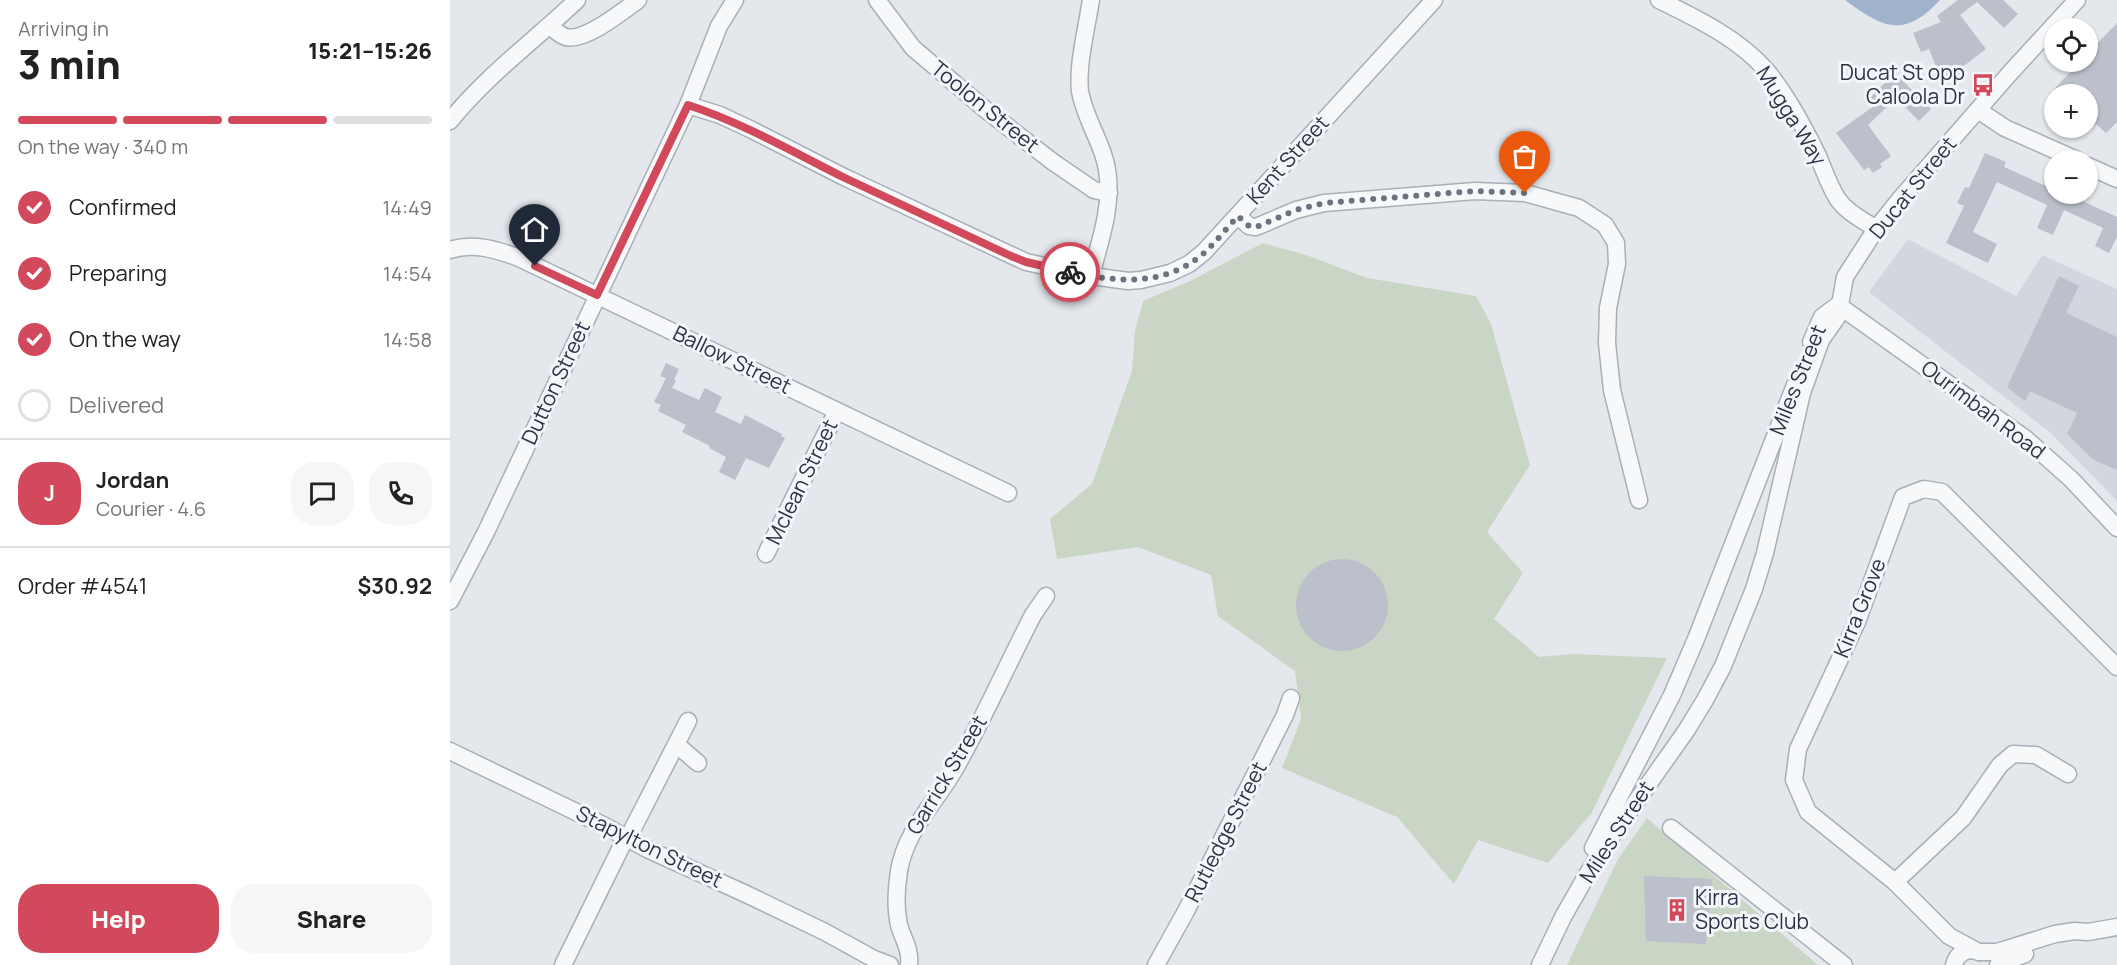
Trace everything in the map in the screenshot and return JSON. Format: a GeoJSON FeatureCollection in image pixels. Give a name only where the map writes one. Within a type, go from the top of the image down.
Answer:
{"type":"FeatureCollection","features":[{"type":"Feature","properties":{"kind":"street"},"geometry":{"type":"LineString","coordinates":[[450,121],[503,67],[577,0]]}},
{"type":"Feature","properties":{"kind":"street"},"geometry":{"type":"LineString","coordinates":[[550,26],[563,36],[575,37],[599,27],[638,0]]}},
{"type":"Feature","properties":{"kind":"street","name":"Dutton Street"},"geometry":{"type":"LineString","coordinates":[[450,601],[490,522],[688,105],[720,26],[735,0]]}},
{"type":"Feature","properties":{"kind":"street","name":"Toolon Street"},"geometry":{"type":"LineString","coordinates":[[877,0],[913,48],[986,110],[1053,162],[1094,190],[1109,193]]}},
{"type":"Feature","properties":{"kind":"street"},"geometry":{"type":"LineString","coordinates":[[1090,0],[1080,90],[1088,119],[1108,170],[1109,193],[1107,221],[1091,276]]}},
{"type":"Feature","properties":{"kind":"street","name":"Kent Street"},"geometry":{"type":"LineString","coordinates":[[688,105],[752,130],[844,177],[1026,262],[1091,276],[1128,281],[1141,280],[1170,273],[1189,264],[1204,252],[1434,0]]}},
{"type":"Feature","properties":{"kind":"street","name":"Mugga Way"},"geometry":{"type":"LineString","coordinates":[[1659,0],[1735,42],[1759,63],[1773,80],[1805,132],[1838,198],[1851,212],[1876,229]]}},
{"type":"Feature","properties":{"kind":"street","name":"Ducat Street"},"geometry":{"type":"LineString","coordinates":[[1838,305],[1845,277],[1876,229],[1978,110],[2077,0]]}},
{"type":"Feature","properties":{"kind":"street"},"geometry":{"type":"LineString","coordinates":[[1978,110],[2000,125],[2055,150]]}},
{"type":"Feature","properties":{"kind":"street"},"geometry":{"type":"LineString","coordinates":[[2098,170],[2117,179]]}},
{"type":"Feature","properties":{"kind":"street"},"geometry":{"type":"LineString","coordinates":[[1238,216],[1249,226],[1256,227],[1296,210],[1324,203],[1475,191],[1525,193],[1579,208],[1605,225],[1616,243],[1617,264],[1608,308],[1607,343],[1612,390],[1639,500]]}},
{"type":"Feature","properties":{"kind":"street","name":"Ballow Street"},"geometry":{"type":"LineString","coordinates":[[450,250],[472,246],[505,253],[1008,493]]}},
{"type":"Feature","properties":{"kind":"street","name":"Ourimbah Road"},"geometry":{"type":"LineString","coordinates":[[1838,305],[2026,439],[2071,479],[2117,528]]}},
{"type":"Feature","properties":{"kind":"street","name":"Miles Street"},"geometry":{"type":"LineString","coordinates":[[1563,917],[1609,840],[1686,731],[1723,666],[1754,589],[1765,553],[1802,393],[1821,340],[1837,319],[1838,305]]}},
{"type":"Feature","properties":{"kind":"street","name":"Miles Street"},"geometry":{"type":"LineString","coordinates":[[1540,965],[1585,864],[1660,721],[1696,639],[1819,323],[1824,315],[1838,305]]}},
{"type":"Feature","properties":{"kind":"street","name":"Mclean Street"},"geometry":{"type":"LineString","coordinates":[[766,554],[837,411]]}},
{"type":"Feature","properties":{"kind":"street","name":"Kirra Grove"},"geometry":{"type":"LineString","coordinates":[[1981,956],[1949,936],[1895,882],[1808,812],[1794,780],[1798,749],[1857,622],[1903,497],[1924,489],[1942,492],[2117,668]]}},
{"type":"Feature","properties":{"kind":"street","name":"Garrick Street"},"geometry":{"type":"LineString","coordinates":[[909,965],[909,950],[899,925],[895,900],[904,848],[916,824],[958,765],[1033,615],[1046,596]]}},
{"type":"Feature","properties":{"kind":"street","name":"Rutledge Street"},"geometry":{"type":"LineString","coordinates":[[1156,965],[1191,902],[1285,715],[1291,698]]}},
{"type":"Feature","properties":{"kind":"street"},"geometry":{"type":"LineString","coordinates":[[563,965],[688,721]]}},
{"type":"Feature","properties":{"kind":"street"},"geometry":{"type":"LineString","coordinates":[[677,745],[698,763]]}},
{"type":"Feature","properties":{"kind":"street","name":"Stapylton Street"},"geometry":{"type":"LineString","coordinates":[[450,751],[888,964]]}},
{"type":"Feature","properties":{"kind":"street"},"geometry":{"type":"LineString","coordinates":[[1895,882],[1963,818],[2000,765],[2013,754],[2036,755],[2068,774]]}},
{"type":"Feature","properties":{"kind":"street"},"geometry":{"type":"LineString","coordinates":[[1671,828],[1844,965]]}},
{"type":"Feature","properties":{"kind":"street"},"geometry":{"type":"LineString","coordinates":[[1954,965],[1956,958],[1962,952],[1981,956],[2055,934],[2117,927]]}},
{"type":"Feature","properties":{"kind":"street"},"geometry":{"type":"LineString","coordinates":[[1998,965],[2036,950],[2079,939],[2088,932]]}},
{"type":"Feature","properties":{"kind":"street"},"geometry":{"type":"LineString","coordinates":[[1949,936],[1954,965]]}},
{"type":"Feature","properties":{"kind":"street","name":"Stapylton Street"},"geometry":{"type":"LineString","coordinates":[[848,945],[864,964]]}},
{"type":"Feature","properties":{"kind":"street"},"geometry":{"type":"LineString","coordinates":[[864,964],[888,964]]}},
{"type":"Feature","properties":{"kind":"shaded area"},"geometry":{"type":"Polygon","coordinates":[[[1908,239],[2016,296],[2042,255],[2117,289],[2117,501],[2052,434],[1869,292],[1908,239]]]}},
{"type":"Feature","properties":{"kind":"green space"},"geometry":{"type":"Polygon","coordinates":[[[1263,243],[1306,255],[1367,278],[1476,296],[1491,324],[1530,465],[1487,532],[1523,573],[1494,619],[1539,657],[1574,654],[1667,658],[1591,814],[1548,863],[1478,840],[1454,884],[1397,817],[1282,768],[1301,719],[1295,671],[1218,616],[1211,575],[1138,547],[1057,559],[1050,519],[1092,484],[1132,371],[1135,331],[1143,301],[1190,281],[1263,243]]]}},
{"type":"Feature","properties":{"kind":"green space"},"geometry":{"type":"Polygon","coordinates":[[[1647,818],[1818,965],[1567,965],[1618,859],[1647,818]]]}},
{"type":"Feature","properties":{"kind":"water"},"geometry":{"type":"Polygon","coordinates":[[[1845,0],[1940,0],[1915,20],[1904,25],[1893,25],[1882,23],[1845,0]]]}},
{"type":"Feature","properties":{"kind":"building"},"geometry":{"type":"Polygon","coordinates":[[[1958,0],[2003,0],[2018,14],[2004,28],[1977,2],[1960,15],[1986,49],[1961,68],[1964,73],[1942,82],[1929,49],[1921,52],[1913,33],[1941,22],[1937,16],[1958,0]]]}},
{"type":"Feature","properties":{"kind":"building"},"geometry":{"type":"Polygon","coordinates":[[[2117,23],[2117,122],[2106,133],[2098,126],[2098,84],[2059,84],[2070,72],[2098,72],[2098,43],[2117,23]]]}},
{"type":"Feature","properties":{"kind":"building"},"geometry":{"type":"Polygon","coordinates":[[[1895,73],[1931,109],[1919,121],[1896,98],[1868,125],[1891,156],[1880,164],[1882,167],[1873,173],[1869,167],[1864,170],[1836,133],[1874,106],[1868,100],[1895,73]]]}},
{"type":"Feature","properties":{"kind":"building"},"geometry":{"type":"Polygon","coordinates":[[[1985,153],[2006,162],[2004,167],[2044,185],[2044,204],[1997,182],[1973,232],[1997,244],[1988,263],[1946,243],[1964,206],[1957,203],[1965,187],[1969,188],[1985,153]]]}},
{"type":"Feature","properties":{"kind":"building"},"geometry":{"type":"Polygon","coordinates":[[[2045,204],[2089,204],[2117,217],[2117,237],[2109,253],[2095,246],[2103,228],[2064,210],[2053,235],[2037,228],[2047,205],[2045,204]]]}},
{"type":"Feature","properties":{"kind":"building"},"geometry":{"type":"Polygon","coordinates":[[[2059,276],[2079,286],[2066,313],[2117,337],[2117,470],[2094,460],[2067,434],[2077,413],[2030,391],[2025,401],[2007,387],[2059,276]]]}},
{"type":"Feature","properties":{"kind":"building"},"geometry":{"type":"Polygon","coordinates":[[[666,363],[679,369],[672,388],[699,400],[705,388],[722,397],[715,412],[741,424],[745,415],[782,434],[781,436],[785,438],[769,468],[746,458],[735,480],[719,472],[726,457],[682,432],[686,425],[658,411],[661,405],[654,402],[666,378],[660,376],[666,363]]]}},
{"type":"Feature","properties":{"kind":"building"},"geometry":{"type":"Polygon","coordinates":[[[1342,559],[1360,562],[1375,572],[1385,587],[1388,605],[1385,623],[1375,638],[1360,648],[1342,651],[1324,648],[1309,638],[1299,623],[1296,605],[1299,587],[1309,572],[1324,562],[1342,559]]]}},
{"type":"Feature","properties":{"kind":"building","name":"Kirra Sports Club"},"geometry":{"type":"Polygon","coordinates":[[[1644,876],[1712,879],[1706,944],[1646,941],[1644,876]]]}},
{"type":"Feature","properties":{"kind":"way so far"},"geometry":{"type":"LineString","coordinates":[[1070,272],[1128,281],[1170,273],[1196,259],[1238,216],[1249,226],[1256,227],[1296,210],[1324,203],[1475,191],[1525,193]]}},
{"type":"Feature","properties":{"kind":"place","name":"Ducat St opp Caloola Dr"},"geometry":{"type":"Point","coordinates":[1983,85]}},
{"type":"Feature","properties":{"kind":"place","name":"Kirra Sports Club"},"geometry":{"type":"Point","coordinates":[1677,910]}},
{"type":"Feature","properties":{"kind":"route"},"geometry":{"type":"LineString","coordinates":[[535,266],[597,295],[688,105],[752,130],[844,177],[1011,256],[1026,262],[1070,272]]}}]}
